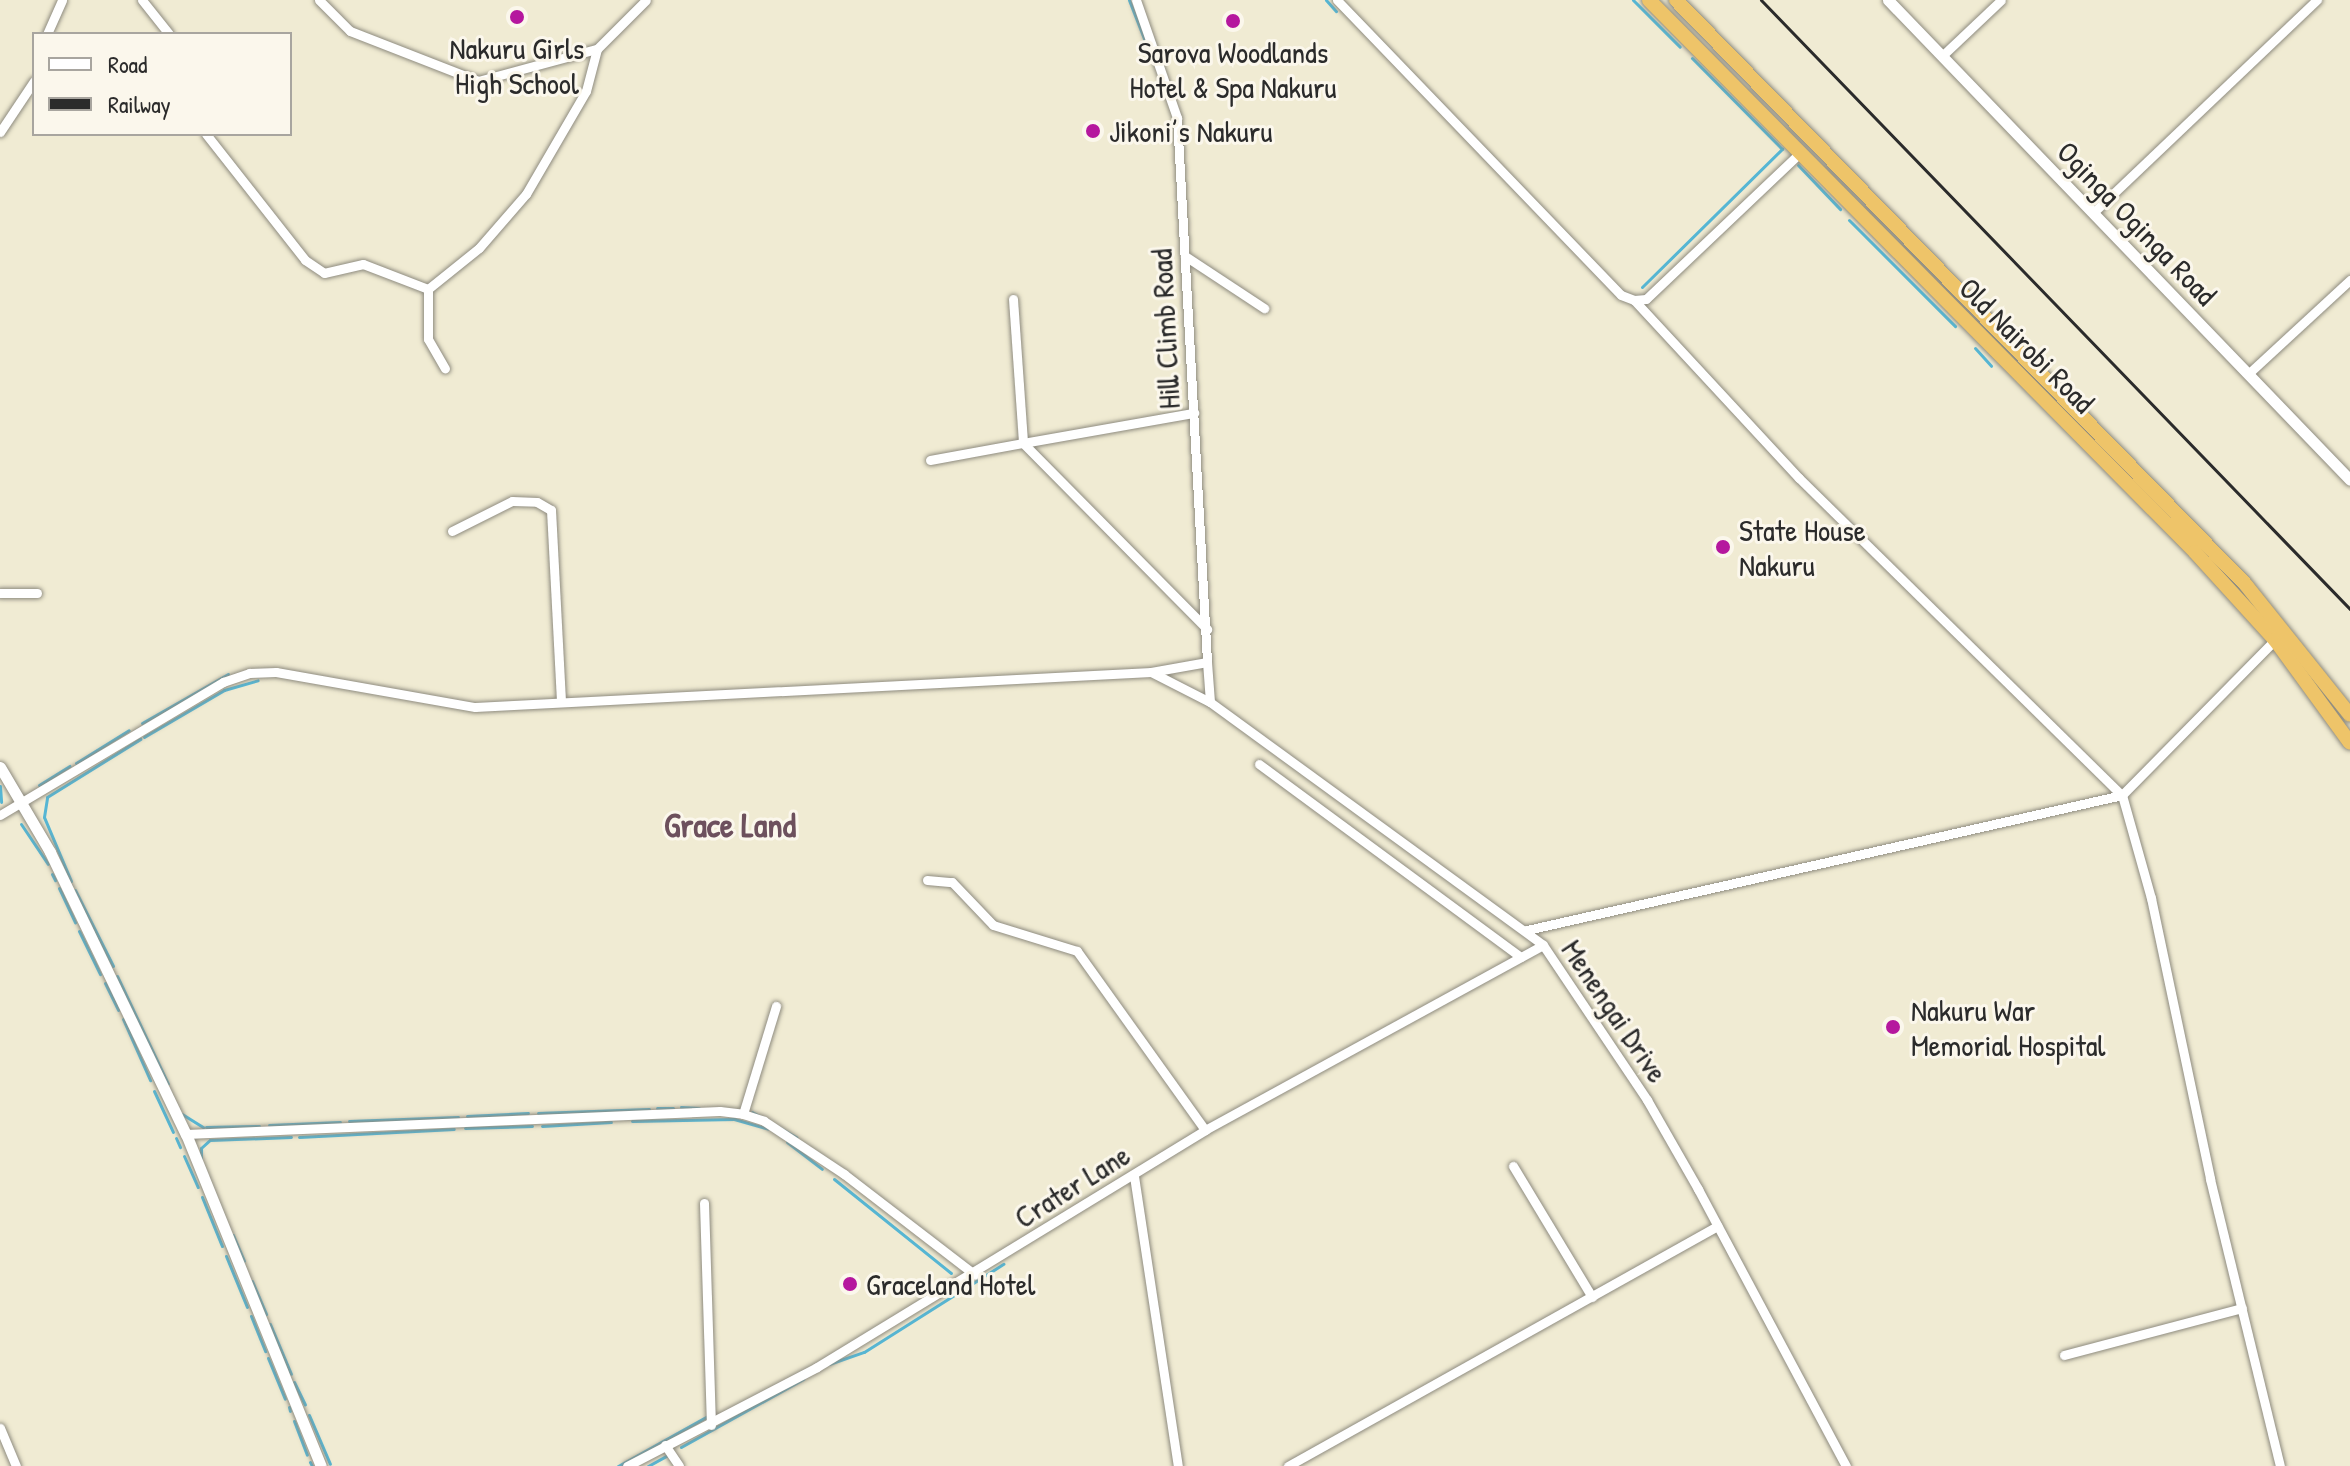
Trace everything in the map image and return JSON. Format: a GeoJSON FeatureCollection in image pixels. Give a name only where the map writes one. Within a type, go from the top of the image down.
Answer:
{"type":"FeatureCollection","features":[{"type":"Feature","properties":{"kind":"highway","name":"Old Nairobi Road"},"geometry":{"type":"LineString","coordinates":[[1649,0],[2184,541],[2275,640],[2350,743]]}},
{"type":"Feature","properties":{"kind":"highway","name":"Old Nairobi Road"},"geometry":{"type":"LineString","coordinates":[[1676,0],[2246,585],[2350,715]]}},
{"type":"Feature","properties":{"kind":"street"},"geometry":{"type":"LineString","coordinates":[[48,32],[62,0]]}},
{"type":"Feature","properties":{"kind":"street"},"geometry":{"type":"LineString","coordinates":[[142,0],[167,32]]}},
{"type":"Feature","properties":{"kind":"street"},"geometry":{"type":"LineString","coordinates":[[319,0],[350,31],[365,33],[478,81],[597,49],[646,0]]}},
{"type":"Feature","properties":{"kind":"street","name":"Hill Climb Road"},"geometry":{"type":"LineString","coordinates":[[1136,0],[1176,112],[1210,702]]}},
{"type":"Feature","properties":{"kind":"street"},"geometry":{"type":"LineString","coordinates":[[1337,0],[1621,295],[1634,300],[1646,299],[1800,153]]}},
{"type":"Feature","properties":{"kind":"street","name":"Oginga Oginga Road"},"geometry":{"type":"LineString","coordinates":[[1888,0],[2350,480]]}},
{"type":"Feature","properties":{"kind":"street"},"geometry":{"type":"LineString","coordinates":[[1942,56],[2001,0]]}},
{"type":"Feature","properties":{"kind":"street"},"geometry":{"type":"LineString","coordinates":[[2094,212],[2317,0]]}},
{"type":"Feature","properties":{"kind":"street"},"geometry":{"type":"LineString","coordinates":[[428,289],[479,248],[526,194],[586,91],[597,49]]}},
{"type":"Feature","properties":{"kind":"street"},"geometry":{"type":"LineString","coordinates":[[0,132],[32,84]]}},
{"type":"Feature","properties":{"kind":"street"},"geometry":{"type":"LineString","coordinates":[[208,136],[305,260],[324,273],[363,264],[428,289]]}},
{"type":"Feature","properties":{"kind":"street"},"geometry":{"type":"LineString","coordinates":[[1185,256],[1264,308]]}},
{"type":"Feature","properties":{"kind":"street"},"geometry":{"type":"LineString","coordinates":[[2248,374],[2350,280]]}},
{"type":"Feature","properties":{"kind":"street"},"geometry":{"type":"LineString","coordinates":[[428,289],[428,339],[445,369]]}},
{"type":"Feature","properties":{"kind":"street"},"geometry":{"type":"LineString","coordinates":[[1013,299],[1023,443],[1207,629]]}},
{"type":"Feature","properties":{"kind":"street"},"geometry":{"type":"LineString","coordinates":[[1634,300],[1799,478],[2122,795],[2151,898],[2280,1466]]}},
{"type":"Feature","properties":{"kind":"street"},"geometry":{"type":"LineString","coordinates":[[930,460],[1194,413]]}},
{"type":"Feature","properties":{"kind":"street"},"geometry":{"type":"LineString","coordinates":[[452,531],[512,501],[537,502],[551,510],[561,701]]}},
{"type":"Feature","properties":{"kind":"street"},"geometry":{"type":"LineString","coordinates":[[0,593],[37,593]]}},
{"type":"Feature","properties":{"kind":"street"},"geometry":{"type":"LineString","coordinates":[[1527,930],[2122,795],[2275,640]]}},
{"type":"Feature","properties":{"kind":"street"},"geometry":{"type":"LineString","coordinates":[[0,815],[223,682],[249,673],[276,672],[475,707],[1151,672],[1207,662]]}},
{"type":"Feature","properties":{"kind":"street","name":"Menengai Drive"},"geometry":{"type":"LineString","coordinates":[[1151,672],[1210,702],[1527,930],[1543,945],[1647,1100],[1846,1466]]}},
{"type":"Feature","properties":{"kind":"street"},"geometry":{"type":"LineString","coordinates":[[1259,764],[1521,957]]}},
{"type":"Feature","properties":{"kind":"street"},"geometry":{"type":"LineString","coordinates":[[0,767],[22,802],[186,1134],[321,1466]]}},
{"type":"Feature","properties":{"kind":"street"},"geometry":{"type":"LineString","coordinates":[[927,880],[952,882],[993,925],[1077,951],[1205,1130]]}},
{"type":"Feature","properties":{"kind":"street","name":"Crater Lane"},"geometry":{"type":"LineString","coordinates":[[627,1466],[711,1425],[975,1275],[1205,1130],[1543,945]]}},
{"type":"Feature","properties":{"kind":"street"},"geometry":{"type":"LineString","coordinates":[[743,1114],[776,1006]]}},
{"type":"Feature","properties":{"kind":"street"},"geometry":{"type":"LineString","coordinates":[[186,1134],[720,1111],[743,1114],[764,1121],[844,1174],[975,1275]]}},
{"type":"Feature","properties":{"kind":"street"},"geometry":{"type":"LineString","coordinates":[[1513,1166],[1592,1297]]}},
{"type":"Feature","properties":{"kind":"street"},"geometry":{"type":"LineString","coordinates":[[1134,1176],[1178,1466]]}},
{"type":"Feature","properties":{"kind":"street"},"geometry":{"type":"LineString","coordinates":[[704,1203],[711,1425]]}},
{"type":"Feature","properties":{"kind":"street"},"geometry":{"type":"LineString","coordinates":[[1288,1466],[1717,1226]]}},
{"type":"Feature","properties":{"kind":"street"},"geometry":{"type":"LineString","coordinates":[[2064,1355],[2242,1308]]}},
{"type":"Feature","properties":{"kind":"street"},"geometry":{"type":"LineString","coordinates":[[0,1428],[16,1466]]}},
{"type":"Feature","properties":{"kind":"street"},"geometry":{"type":"LineString","coordinates":[[665,1445],[679,1466]]}},
{"type":"Feature","properties":{"kind":"waterway"},"geometry":{"type":"LineString","coordinates":[[1129,0],[1145,41]]}},
{"type":"Feature","properties":{"kind":"waterway"},"geometry":{"type":"LineString","coordinates":[[1326,0],[1336,11]]}},
{"type":"Feature","properties":{"kind":"waterway"},"geometry":{"type":"LineString","coordinates":[[1633,0],[1680,47]]}},
{"type":"Feature","properties":{"kind":"waterway"},"geometry":{"type":"LineString","coordinates":[[1642,287],[1782,149],[1692,58]]}},
{"type":"Feature","properties":{"kind":"waterway"},"geometry":{"type":"LineString","coordinates":[[1798,165],[1840,209]]}},
{"type":"Feature","properties":{"kind":"waterway"},"geometry":{"type":"LineString","coordinates":[[1849,220],[1955,326]]}},
{"type":"Feature","properties":{"kind":"waterway"},"geometry":{"type":"LineString","coordinates":[[1975,348],[1991,366]]}},
{"type":"Feature","properties":{"kind":"waterway"},"geometry":{"type":"LineString","coordinates":[[142,723],[228,674]]}},
{"type":"Feature","properties":{"kind":"waterway"},"geometry":{"type":"LineString","coordinates":[[144,737],[224,690],[258,680]]}},
{"type":"Feature","properties":{"kind":"waterway"},"geometry":{"type":"LineString","coordinates":[[76,763],[129,730]]}},
{"type":"Feature","properties":{"kind":"waterway"},"geometry":{"type":"LineString","coordinates":[[71,881],[44,817],[47,797],[140,739]]}},
{"type":"Feature","properties":{"kind":"waterway"},"geometry":{"type":"LineString","coordinates":[[39,785],[69,766]]}},
{"type":"Feature","properties":{"kind":"waterway"},"geometry":{"type":"LineString","coordinates":[[0,786],[1,802]]}},
{"type":"Feature","properties":{"kind":"waterway"},"geometry":{"type":"LineString","coordinates":[[21,824],[48,864]]}},
{"type":"Feature","properties":{"kind":"waterway"},"geometry":{"type":"LineString","coordinates":[[52,874],[55,880]]}},
{"type":"Feature","properties":{"kind":"waterway"},"geometry":{"type":"LineString","coordinates":[[59,888],[75,923]]}},
{"type":"Feature","properties":{"kind":"waterway"},"geometry":{"type":"LineString","coordinates":[[75,890],[113,966]]}},
{"type":"Feature","properties":{"kind":"waterway"},"geometry":{"type":"LineString","coordinates":[[79,931],[100,974]]}},
{"type":"Feature","properties":{"kind":"waterway"},"geometry":{"type":"LineString","coordinates":[[117,976],[168,1084]]}},
{"type":"Feature","properties":{"kind":"waterway"},"geometry":{"type":"LineString","coordinates":[[105,983],[118,1010]]}},
{"type":"Feature","properties":{"kind":"waterway"},"geometry":{"type":"LineString","coordinates":[[123,1019],[150,1080]]}},
{"type":"Feature","properties":{"kind":"waterway"},"geometry":{"type":"LineString","coordinates":[[154,1091],[173,1132]]}},
{"type":"Feature","properties":{"kind":"waterway"},"geometry":{"type":"LineString","coordinates":[[681,1107],[699,1108]]}},
{"type":"Feature","properties":{"kind":"waterway"},"geometry":{"type":"LineString","coordinates":[[657,1108],[673,1108]]}},
{"type":"Feature","properties":{"kind":"waterway"},"geometry":{"type":"LineString","coordinates":[[538,1113],[649,1109]]}},
{"type":"Feature","properties":{"kind":"waterway"},"geometry":{"type":"LineString","coordinates":[[752,1112],[796,1137]]}},
{"type":"Feature","properties":{"kind":"waterway"},"geometry":{"type":"LineString","coordinates":[[467,1116],[528,1113]]}},
{"type":"Feature","properties":{"kind":"waterway"},"geometry":{"type":"LineString","coordinates":[[182,1114],[203,1127]]}},
{"type":"Feature","properties":{"kind":"waterway"},"geometry":{"type":"LineString","coordinates":[[349,1121],[458,1117]]}},
{"type":"Feature","properties":{"kind":"waterway"},"geometry":{"type":"LineString","coordinates":[[632,1121],[734,1119],[768,1129]]}},
{"type":"Feature","properties":{"kind":"waterway"},"geometry":{"type":"LineString","coordinates":[[269,1125],[340,1122]]}},
{"type":"Feature","properties":{"kind":"waterway"},"geometry":{"type":"LineString","coordinates":[[542,1126],[611,1122]]}},
{"type":"Feature","properties":{"kind":"waterway"},"geometry":{"type":"LineString","coordinates":[[206,1127],[259,1126]]}},
{"type":"Feature","properties":{"kind":"waterway"},"geometry":{"type":"LineString","coordinates":[[465,1128],[532,1126]]}},
{"type":"Feature","properties":{"kind":"waterway"},"geometry":{"type":"LineString","coordinates":[[299,1137],[454,1129]]}},
{"type":"Feature","properties":{"kind":"waterway"},"geometry":{"type":"LineString","coordinates":[[201,1158],[201,1148],[210,1140],[291,1137]]}},
{"type":"Feature","properties":{"kind":"waterway"},"geometry":{"type":"LineString","coordinates":[[176,1138],[180,1147]]}},
{"type":"Feature","properties":{"kind":"waterway"},"geometry":{"type":"LineString","coordinates":[[787,1142],[822,1169]]}},
{"type":"Feature","properties":{"kind":"waterway"},"geometry":{"type":"LineString","coordinates":[[184,1156],[198,1187]]}},
{"type":"Feature","properties":{"kind":"waterway"},"geometry":{"type":"LineString","coordinates":[[834,1179],[951,1273]]}},
{"type":"Feature","properties":{"kind":"waterway"},"geometry":{"type":"LineString","coordinates":[[202,1197],[222,1246]]}},
{"type":"Feature","properties":{"kind":"waterway"},"geometry":{"type":"LineString","coordinates":[[233,1235],[244,1261]]}},
{"type":"Feature","properties":{"kind":"waterway"},"geometry":{"type":"LineString","coordinates":[[226,1256],[247,1307]]}},
{"type":"Feature","properties":{"kind":"waterway"},"geometry":{"type":"LineString","coordinates":[[829,1364],[864,1352],[1003,1264]]}},
{"type":"Feature","properties":{"kind":"waterway"},"geometry":{"type":"LineString","coordinates":[[252,1281],[266,1314]]}},
{"type":"Feature","properties":{"kind":"waterway"},"geometry":{"type":"LineString","coordinates":[[251,1316],[265,1351]]}},
{"type":"Feature","properties":{"kind":"waterway"},"geometry":{"type":"LineString","coordinates":[[270,1324],[291,1374]]}},
{"type":"Feature","properties":{"kind":"waterway"},"geometry":{"type":"LineString","coordinates":[[268,1358],[285,1399]]}},
{"type":"Feature","properties":{"kind":"waterway"},"geometry":{"type":"LineString","coordinates":[[681,1447],[803,1379]]}},
{"type":"Feature","properties":{"kind":"waterway"},"geometry":{"type":"LineString","coordinates":[[294,1382],[305,1405]]}},
{"type":"Feature","properties":{"kind":"waterway"},"geometry":{"type":"LineString","coordinates":[[289,1407],[290,1411]]}},
{"type":"Feature","properties":{"kind":"waterway"},"geometry":{"type":"LineString","coordinates":[[309,1415],[330,1464]]}},
{"type":"Feature","properties":{"kind":"waterway"},"geometry":{"type":"LineString","coordinates":[[618,1466],[706,1417]]}},
{"type":"Feature","properties":{"kind":"waterway"},"geometry":{"type":"LineString","coordinates":[[294,1421],[307,1455]]}},
{"type":"Feature","properties":{"kind":"waterway"},"geometry":{"type":"LineString","coordinates":[[648,1466],[668,1455]]}},
{"type":"Feature","properties":{"kind":"waterway"},"geometry":{"type":"LineString","coordinates":[[310,1462],[312,1466]]}},
{"type":"Feature","properties":{"kind":"railway"},"geometry":{"type":"LineString","coordinates":[[1761,0],[2350,609]]}},
{"type":"Feature","properties":{"kind":"place","name":"Nakuru Girls High School"},"geometry":{"type":"Point","coordinates":[517,17]}},
{"type":"Feature","properties":{"kind":"place","name":"Sarova Woodlands Hotel & Spa Nakuru"},"geometry":{"type":"Point","coordinates":[1233,21]}},
{"type":"Feature","properties":{"kind":"place","name":"Jikoni’s Nakuru"},"geometry":{"type":"Point","coordinates":[1093,131]}},
{"type":"Feature","properties":{"kind":"place","name":"State House Nakuru"},"geometry":{"type":"Point","coordinates":[1723,547]}},
{"type":"Feature","properties":{"kind":"place","name":"Nakuru War Memorial Hospital"},"geometry":{"type":"Point","coordinates":[1893,1027]}},
{"type":"Feature","properties":{"kind":"place","name":"Graceland Hotel"},"geometry":{"type":"Point","coordinates":[850,1284]}},
{"type":"Feature","properties":{"kind":"district","name":"Grace Land"},"geometry":{"type":"Point","coordinates":[730,826]}}]}
